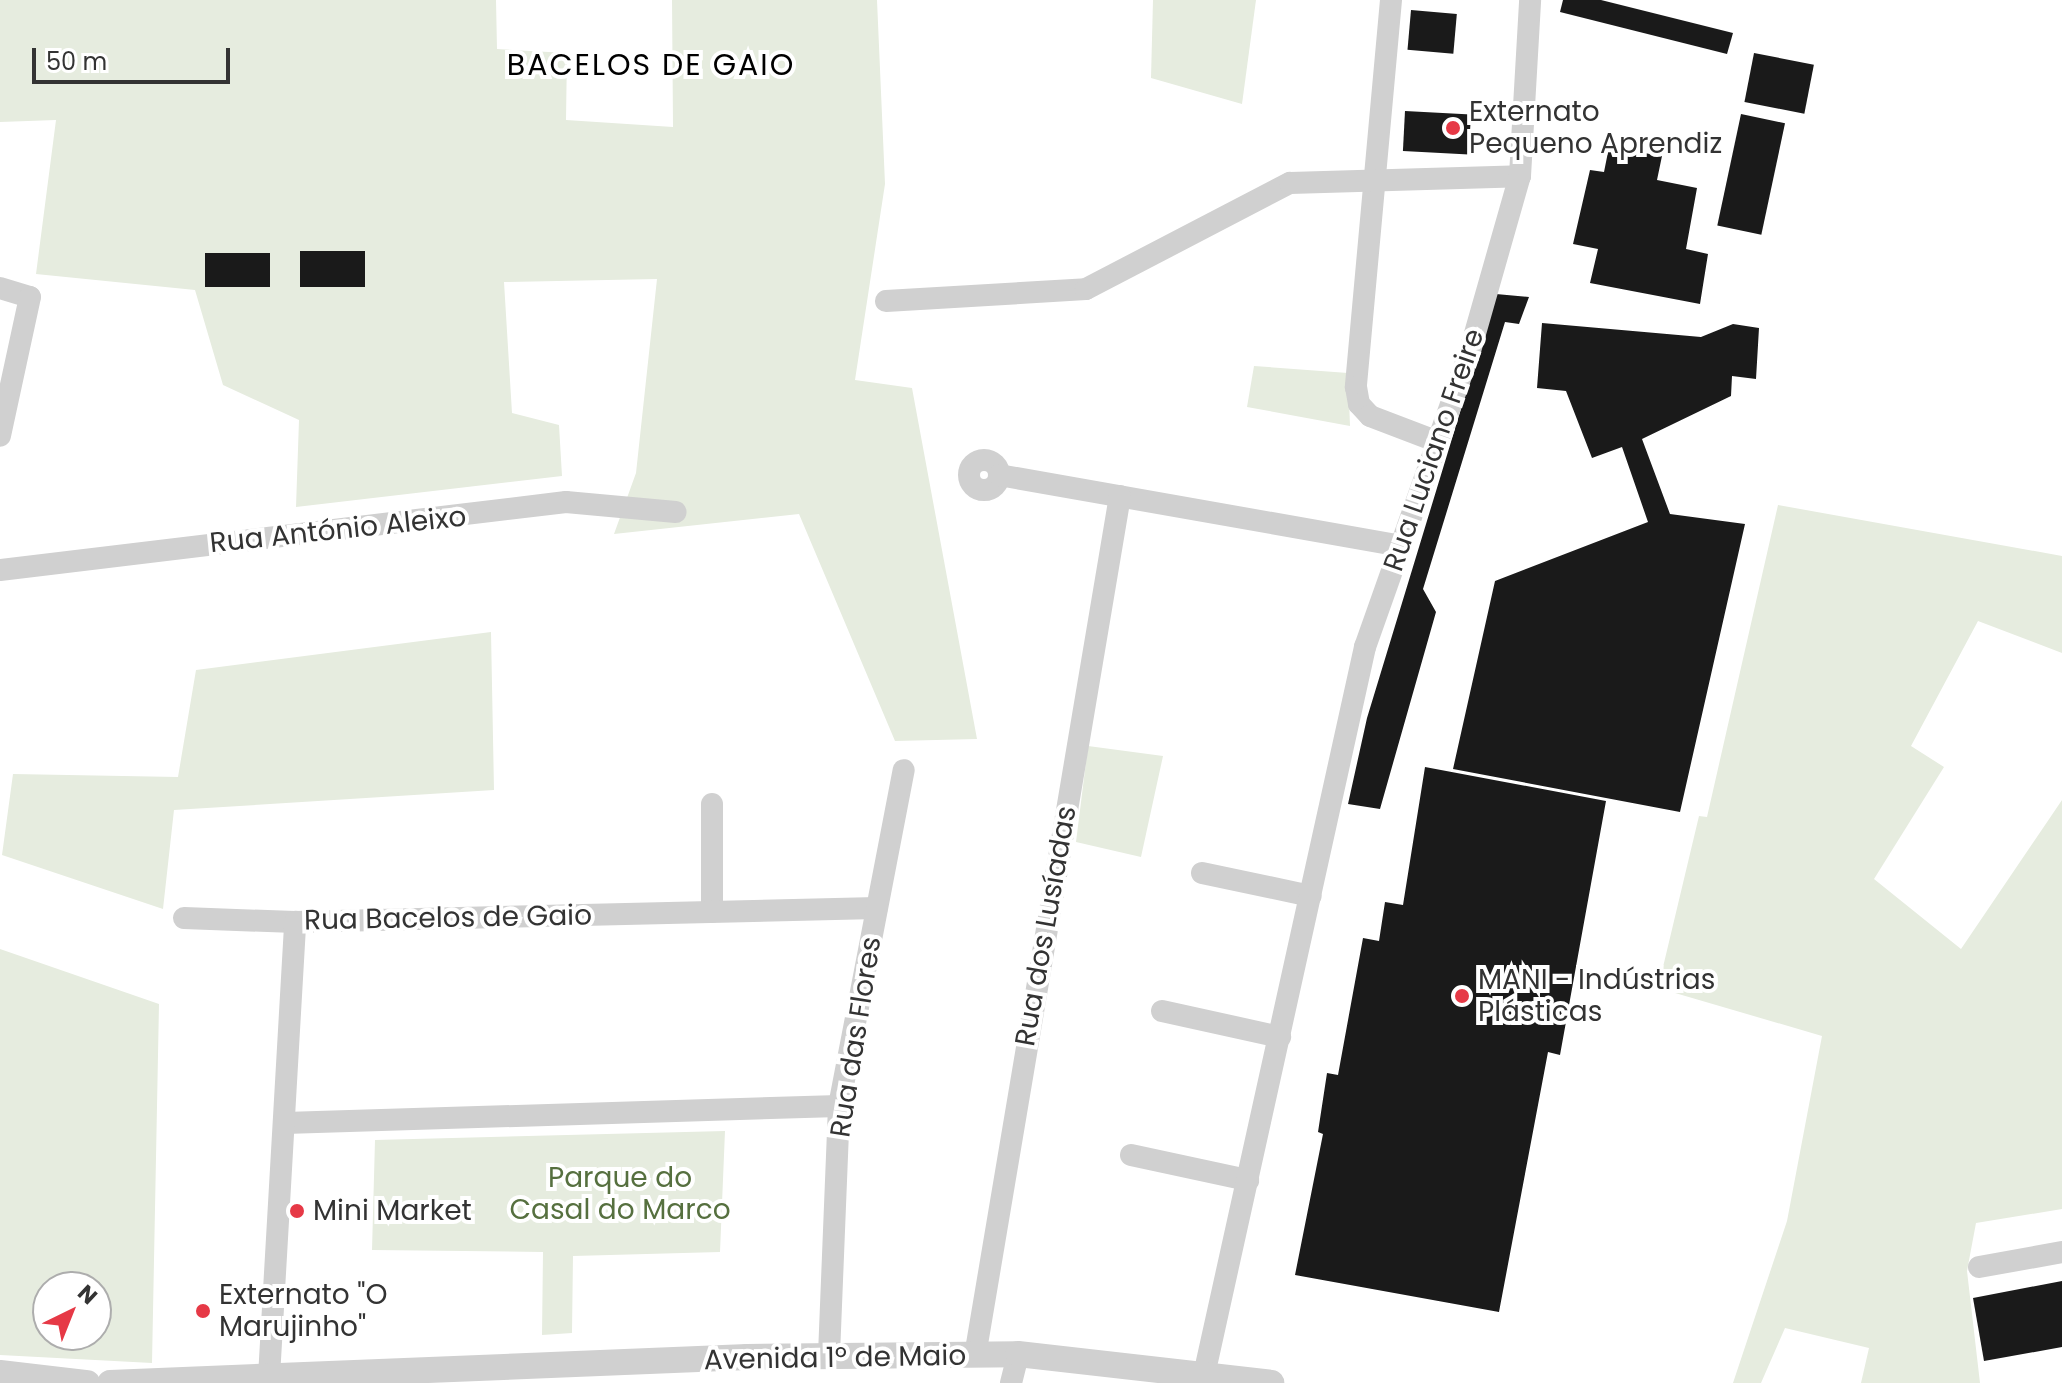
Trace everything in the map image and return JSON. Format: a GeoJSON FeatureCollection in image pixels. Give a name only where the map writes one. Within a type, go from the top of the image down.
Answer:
{"type":"FeatureCollection","features":[{"type":"Feature","properties":{"kind":"street"},"geometry":{"type":"LineString","coordinates":[[1391,0],[1359,404],[1391,428],[1438,442]]}},
{"type":"Feature","properties":{"kind":"street","name":"Rua Luciano Freire"},"geometry":{"type":"LineString","coordinates":[[1204,1375],[1365,647],[1438,442],[1520,176],[1530,0]]}},
{"type":"Feature","properties":{"kind":"street"},"geometry":{"type":"LineString","coordinates":[[886,301],[1086,289],[1290,183],[1520,176]]}},
{"type":"Feature","properties":{"kind":"street"},"geometry":{"type":"LineString","coordinates":[[0,288],[30,297],[0,436]]}},
{"type":"Feature","properties":{"kind":"street"},"geometry":{"type":"LineString","coordinates":[[999,475],[1401,546]]}},
{"type":"Feature","properties":{"kind":"street","name":"Rua dos Lusíadas"},"geometry":{"type":"LineString","coordinates":[[975,1356],[1120,496]]}},
{"type":"Feature","properties":{"kind":"street","name":"Rua António Aleixo"},"geometry":{"type":"LineString","coordinates":[[0,570],[566,502],[676,512]]}},
{"type":"Feature","properties":{"kind":"street","name":"Rua das Flores"},"geometry":{"type":"LineString","coordinates":[[829,1355],[839,1106],[904,770]]}},
{"type":"Feature","properties":{"kind":"street"},"geometry":{"type":"LineString","coordinates":[[712,804],[712,912]]}},
{"type":"Feature","properties":{"kind":"street"},"geometry":{"type":"LineString","coordinates":[[1202,873],[1311,896]]}},
{"type":"Feature","properties":{"kind":"street","name":"Rua Bacelos de Gaio"},"geometry":{"type":"LineString","coordinates":[[184,918],[295,922],[877,908]]}},
{"type":"Feature","properties":{"kind":"street"},"geometry":{"type":"LineString","coordinates":[[269,1377],[295,922]]}},
{"type":"Feature","properties":{"kind":"street"},"geometry":{"type":"LineString","coordinates":[[1162,1011],[1280,1037]]}},
{"type":"Feature","properties":{"kind":"street"},"geometry":{"type":"LineString","coordinates":[[285,1123],[839,1106]]}},
{"type":"Feature","properties":{"kind":"street"},"geometry":{"type":"LineString","coordinates":[[1131,1155],[1248,1180]]}},
{"type":"Feature","properties":{"kind":"street"},"geometry":{"type":"LineString","coordinates":[[1979,1267],[2062,1252]]}},
{"type":"Feature","properties":{"kind":"street"},"geometry":{"type":"LineString","coordinates":[[1011,1383],[1018,1354]]}},
{"type":"Feature","properties":{"kind":"street","name":"Avenida 1º de Maio"},"geometry":{"type":"LineString","coordinates":[[110,1383],[829,1355],[1018,1354],[1271,1383]]}},
{"type":"Feature","properties":{"kind":"street"},"geometry":{"type":"LineString","coordinates":[[0,1373],[87,1383]]}},
{"type":"Feature","properties":{"kind":"green space"},"geometry":{"type":"Polygon","coordinates":[[[0,0],[496,0],[497,49],[567,53],[566,120],[673,127],[672,0],[877,0],[885,184],[855,380],[912,388],[977,739],[895,741],[799,514],[614,534],[636,473],[657,279],[504,282],[512,413],[559,425],[562,476],[296,507],[299,420],[223,385],[195,290],[36,274],[56,120],[0,122],[0,0]]]}},
{"type":"Feature","properties":{"kind":"green space"},"geometry":{"type":"Polygon","coordinates":[[[1153,0],[1256,0],[1242,104],[1151,78],[1153,0]]]}},
{"type":"Feature","properties":{"kind":"green space"},"geometry":{"type":"Polygon","coordinates":[[[1254,366],[1348,373],[1350,426],[1247,407],[1254,366]]]}},
{"type":"Feature","properties":{"kind":"green space"},"geometry":{"type":"Polygon","coordinates":[[[1778,505],[2062,556],[2062,653],[1978,621],[1911,746],[1944,767],[1874,879],[1961,949],[2062,800],[2062,1209],[1976,1223],[1967,1271],[1980,1383],[1861,1383],[1869,1348],[1785,1328],[1761,1383],[1733,1383],[1787,1221],[1822,1036],[1658,988],[1699,816],[1707,817],[1778,505]]]}},
{"type":"Feature","properties":{"kind":"green space"},"geometry":{"type":"Polygon","coordinates":[[[491,632],[494,790],[174,810],[163,909],[2,855],[13,774],[178,777],[196,670],[491,632]]]}},
{"type":"Feature","properties":{"kind":"green space"},"geometry":{"type":"Polygon","coordinates":[[[1088,746],[1163,756],[1141,857],[1076,842],[1088,746]]]}},
{"type":"Feature","properties":{"kind":"green space"},"geometry":{"type":"Polygon","coordinates":[[[0,949],[159,1004],[152,1363],[0,1355],[0,949]]]}},
{"type":"Feature","properties":{"kind":"green space","name":"Parque do Casal do Marco"},"geometry":{"type":"Polygon","coordinates":[[[725,1131],[720,1252],[573,1256],[572,1333],[542,1335],[543,1252],[372,1250],[375,1140],[725,1131]]]}},
{"type":"Feature","properties":{"kind":"building"},"geometry":{"type":"Polygon","coordinates":[[[1563,0],[1601,0],[1733,33],[1727,54],[1560,12],[1563,0]]]}},
{"type":"Feature","properties":{"kind":"building"},"geometry":{"type":"Polygon","coordinates":[[[1411,10],[1457,14],[1453,54],[1408,50],[1411,10]]]}},
{"type":"Feature","properties":{"kind":"building"},"geometry":{"type":"Polygon","coordinates":[[[1754,53],[1814,65],[1804,114],[1744,102],[1754,53]]]}},
{"type":"Feature","properties":{"kind":"building"},"geometry":{"type":"Polygon","coordinates":[[[1405,111],[1471,114],[1469,154],[1403,151],[1405,111]]]}},
{"type":"Feature","properties":{"kind":"building"},"geometry":{"type":"Polygon","coordinates":[[[1741,114],[1785,123],[1761,235],[1717,226],[1741,114]]]}},
{"type":"Feature","properties":{"kind":"building"},"geometry":{"type":"Polygon","coordinates":[[[1609,147],[1662,156],[1657,180],[1697,188],[1686,249],[1708,254],[1700,304],[1590,283],[1598,249],[1573,244],[1590,170],[1604,172],[1609,147]]]}},
{"type":"Feature","properties":{"kind":"building"},"geometry":{"type":"Polygon","coordinates":[[[300,251],[365,251],[365,287],[300,287],[300,251]]]}},
{"type":"Feature","properties":{"kind":"building"},"geometry":{"type":"Polygon","coordinates":[[[205,253],[270,253],[270,287],[205,287],[205,253]]]}},
{"type":"Feature","properties":{"kind":"building"},"geometry":{"type":"Polygon","coordinates":[[[1496,294],[1529,297],[1519,324],[1505,322],[1423,589],[1436,612],[1380,809],[1348,804],[1367,718],[1496,294]]]}},
{"type":"Feature","properties":{"kind":"building"},"geometry":{"type":"Polygon","coordinates":[[[1542,323],[1701,337],[1733,324],[1759,328],[1756,379],[1732,376],[1731,396],[1642,439],[1670,514],[1745,524],[1680,812],[1453,769],[1495,581],[1648,522],[1622,447],[1592,458],[1566,391],[1537,388],[1542,323]]]}},
{"type":"Feature","properties":{"kind":"building","name":"MANI - Indústrias Plásticas"},"geometry":{"type":"Polygon","coordinates":[[[1425,767],[1606,801],[1560,1055],[1548,1052],[1499,1312],[1295,1275],[1323,1134],[1318,1132],[1327,1073],[1338,1075],[1363,938],[1379,941],[1385,902],[1403,905],[1425,767]]]}},
{"type":"Feature","properties":{"kind":"building"},"geometry":{"type":"Polygon","coordinates":[[[2062,1281],[2062,1347],[1984,1361],[1973,1298],[2062,1281]]]}},
{"type":"Feature","properties":{"kind":"place","name":"Externato Pequeno Aprendiz"},"geometry":{"type":"Point","coordinates":[1453,128]}},
{"type":"Feature","properties":{"kind":"place","name":"MANI - Indústrias Plásticas"},"geometry":{"type":"Point","coordinates":[1462,996]}},
{"type":"Feature","properties":{"kind":"place","name":"Mini Market"},"geometry":{"type":"Point","coordinates":[297,1211]}},
{"type":"Feature","properties":{"kind":"place","name":"Externato \"O Marujinho\""},"geometry":{"type":"Point","coordinates":[203,1311]}},
{"type":"Feature","properties":{"kind":"district","name":"BACELOS DE GAIO"},"geometry":{"type":"Point","coordinates":[651,65]}}]}
